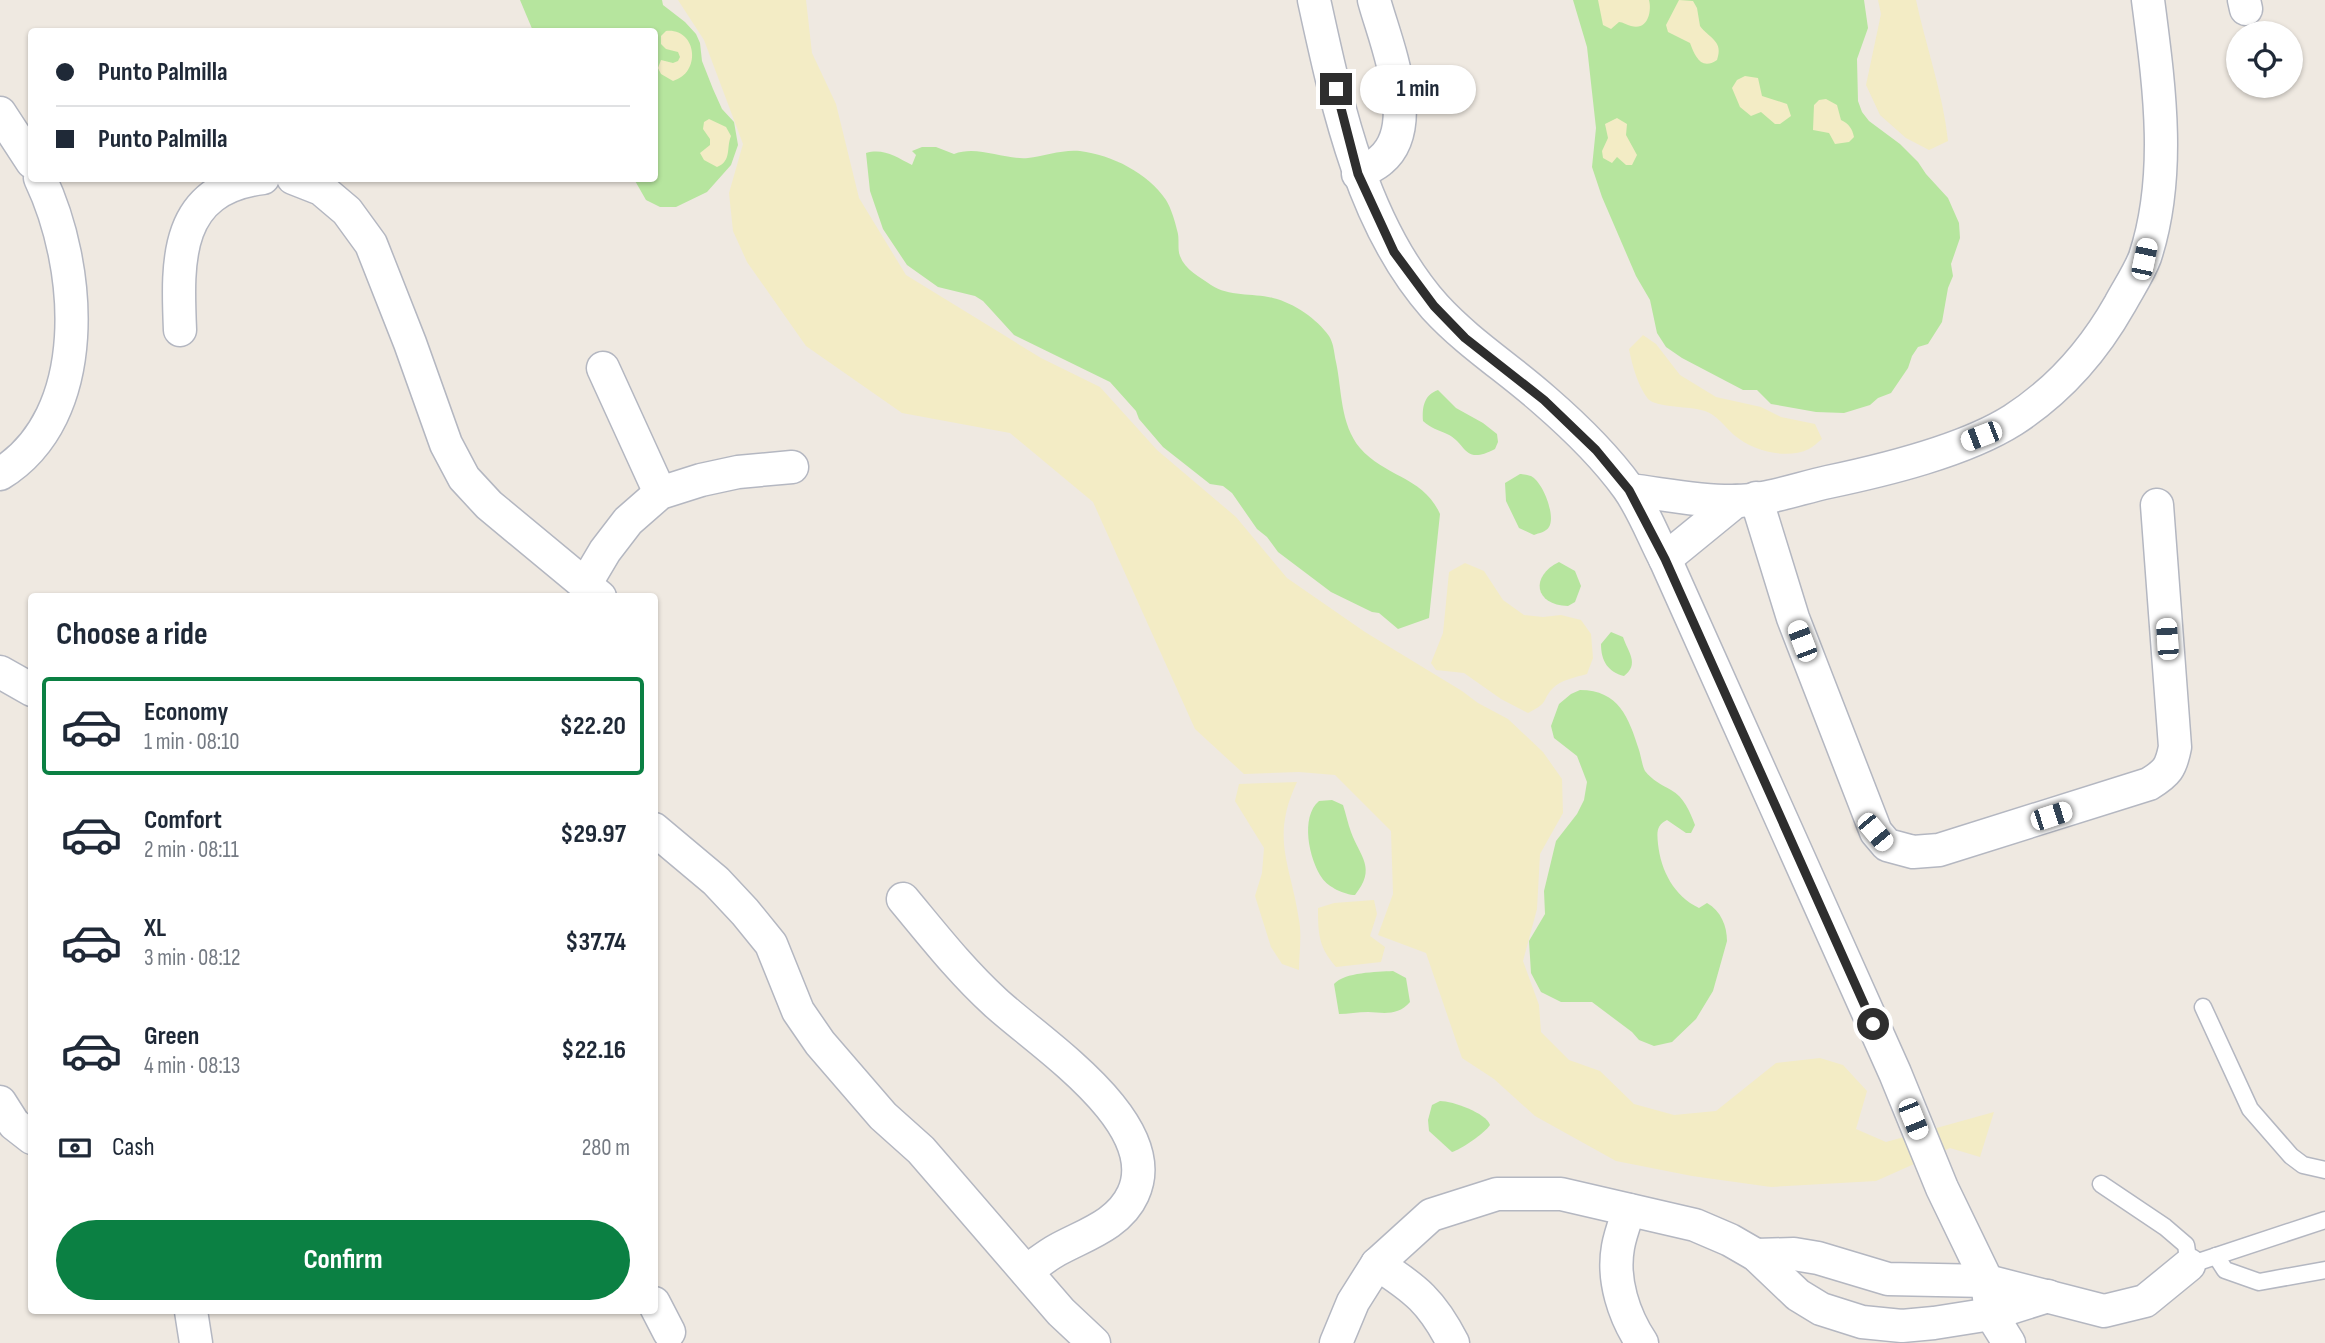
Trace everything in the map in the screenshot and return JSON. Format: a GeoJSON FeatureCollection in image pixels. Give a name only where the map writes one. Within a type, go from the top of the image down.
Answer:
{"type":"FeatureCollection","features":[{"type":"Feature","properties":{"kind":"street"},"geometry":{"type":"LineString","coordinates":[[1314,0],[1358,174],[1394,252],[1434,306],[1465,338],[1544,400],[1596,450],[1629,490],[1665,559],[1895,1073],[1942,1188],[1987,1281],[1991,1314],[2008,1343]]}},
{"type":"Feature","properties":{"kind":"street"},"geometry":{"type":"LineString","coordinates":[[1358,174],[1383,159],[1396,135],[1401,110],[1399,87],[1374,0]]}},
{"type":"Feature","properties":{"kind":"street"},"geometry":{"type":"LineString","coordinates":[[1629,490],[1746,500],[1888,469],[1981,436],[2013,420],[2044,397],[2081,363],[2107,327],[2144,259],[2157,201],[2162,138],[2158,71],[2148,0]]}},
{"type":"Feature","properties":{"kind":"street"},"geometry":{"type":"LineString","coordinates":[[0,113],[28,156]]}},
{"type":"Feature","properties":{"kind":"street"},"geometry":{"type":"LineString","coordinates":[[0,474],[20,462],[51,421],[69,360],[73,324],[68,278],[50,200],[42,182]]}},
{"type":"Feature","properties":{"kind":"street"},"geometry":{"type":"LineString","coordinates":[[180,330],[180,249],[191,224],[207,201],[229,187],[248,182]]}},
{"type":"Feature","properties":{"kind":"street"},"geometry":{"type":"LineString","coordinates":[[303,182],[321,189],[347,211],[371,244],[446,444],[464,478],[489,505],[593,590],[605,551],[628,522],[660,493],[738,472],[792,467]]}},
{"type":"Feature","properties":{"kind":"street"},"geometry":{"type":"LineString","coordinates":[[603,368],[660,493]]}},
{"type":"Feature","properties":{"kind":"street"},"geometry":{"type":"LineString","coordinates":[[1746,500],[1875,832],[1887,845],[1913,852],[1939,850],[1978,840],[2149,784],[2165,774],[2175,747],[2157,505]]}},
{"type":"Feature","properties":{"kind":"street"},"geometry":{"type":"LineString","coordinates":[[1665,559],[1746,500]]}},
{"type":"Feature","properties":{"kind":"street"},"geometry":{"type":"LineString","coordinates":[[0,672],[28,688]]}},
{"type":"Feature","properties":{"kind":"street"},"geometry":{"type":"LineString","coordinates":[[658,832],[716,881],[745,912],[771,944],[798,1010],[820,1042],[883,1116],[921,1150],[1060,1312],[1094,1343]]}},
{"type":"Feature","properties":{"kind":"street"},"geometry":{"type":"LineString","coordinates":[[903,899],[941,947],[995,1003],[1064,1059],[1116,1112],[1136,1154],[1138,1175],[1133,1194],[1119,1215],[1101,1228],[1055,1251],[1026,1271]]}},
{"type":"Feature","properties":{"kind":"street"},"geometry":{"type":"LineString","coordinates":[[0,1102],[14,1124],[28,1135]]}},
{"type":"Feature","properties":{"kind":"street"},"geometry":{"type":"LineString","coordinates":[[1336,1343],[1353,1301],[1377,1264],[1431,1215],[1497,1194],[1561,1194],[1695,1226],[1730,1240],[1756,1255],[1798,1295],[1821,1309],[1838,1316],[1883,1325],[1902,1326],[1991,1314],[2048,1296]]}},
{"type":"Feature","properties":{"kind":"street"},"geometry":{"type":"LineString","coordinates":[[1629,1210],[1617,1249],[1619,1295],[1642,1343]]}},
{"type":"Feature","properties":{"kind":"street"},"geometry":{"type":"LineString","coordinates":[[1756,1255],[1794,1254],[1888,1279],[1987,1281],[2104,1311],[2145,1301],[2203,1260]]}},
{"type":"Feature","properties":{"kind":"street"},"geometry":{"type":"LineString","coordinates":[[1377,1264],[1411,1286],[1439,1315],[1453,1343]]}},
{"type":"Feature","properties":{"kind":"street"},"geometry":{"type":"LineString","coordinates":[[1838,1316],[1853,1268]]}},
{"type":"Feature","properties":{"kind":"street"},"geometry":{"type":"LineString","coordinates":[[658,1311],[669,1332]]}},
{"type":"Feature","properties":{"kind":"street"},"geometry":{"type":"LineString","coordinates":[[191,1314],[196,1343]]}},
{"type":"Feature","properties":{"kind":"lane"},"geometry":{"type":"LineString","coordinates":[[2203,1007],[2250,1108],[2291,1156],[2303,1165],[2325,1170]]}},
{"type":"Feature","properties":{"kind":"lane"},"geometry":{"type":"LineString","coordinates":[[2101,1184],[2165,1227],[2203,1260],[2225,1270],[2259,1282],[2325,1270]]}},
{"type":"Feature","properties":{"kind":"lane"},"geometry":{"type":"LineString","coordinates":[[2203,1260],[2325,1220]]}},
{"type":"Feature","properties":{"kind":"green space"},"geometry":{"type":"Polygon","coordinates":[[[520,0],[662,0],[663,5],[696,34],[702,61],[713,89],[722,109],[734,122],[738,145],[731,165],[707,192],[676,207],[660,207],[646,200],[636,182],[658,182],[658,28],[532,28],[520,0]]]}},
{"type":"Feature","properties":{"kind":"green space"},"geometry":{"type":"Polygon","coordinates":[[[1573,0],[1864,0],[1868,28],[1857,59],[1858,101],[1862,112],[1918,162],[1948,198],[1959,223],[1960,238],[1951,264],[1953,276],[1942,322],[1928,344],[1918,347],[1891,393],[1878,398],[1870,405],[1844,413],[1816,412],[1771,404],[1757,390],[1743,390],[1666,347],[1657,333],[1650,300],[1636,276],[1592,167],[1596,128],[1587,47],[1573,0]]]}},
{"type":"Feature","properties":{"kind":"green space"},"geometry":{"type":"Polygon","coordinates":[[[922,147],[936,147],[954,154],[972,151],[1019,158],[1080,151],[1117,161],[1139,174],[1166,200],[1178,233],[1180,256],[1193,273],[1218,289],[1281,300],[1304,312],[1318,324],[1332,342],[1345,418],[1353,439],[1370,458],[1424,492],[1440,514],[1429,618],[1398,629],[1379,613],[1331,592],[1278,552],[1257,529],[1232,493],[1223,486],[1210,484],[1163,447],[1110,382],[1014,335],[983,301],[975,296],[938,287],[907,265],[883,229],[870,191],[866,153],[884,152],[912,165],[916,155],[912,151],[922,147]]]}},
{"type":"Feature","properties":{"kind":"green space"},"geometry":{"type":"Polygon","coordinates":[[[1438,390],[1456,408],[1497,434],[1495,449],[1485,454],[1471,454],[1453,438],[1423,421],[1425,402],[1438,390]]]}},
{"type":"Feature","properties":{"kind":"green space"},"geometry":{"type":"Polygon","coordinates":[[[1520,474],[1536,479],[1550,508],[1549,527],[1534,535],[1519,528],[1506,501],[1505,483],[1520,474]]]}},
{"type":"Feature","properties":{"kind":"green space"},"geometry":{"type":"Polygon","coordinates":[[[1559,562],[1575,571],[1581,586],[1575,602],[1568,606],[1548,601],[1540,589],[1543,575],[1559,562]]]}},
{"type":"Feature","properties":{"kind":"green space"},"geometry":{"type":"Polygon","coordinates":[[[1611,632],[1623,637],[1631,658],[1631,667],[1624,676],[1610,669],[1602,656],[1601,644],[1611,632]]]}},
{"type":"Feature","properties":{"kind":"green space"},"geometry":{"type":"Polygon","coordinates":[[[1580,690],[1604,695],[1620,708],[1631,727],[1645,771],[1654,780],[1676,793],[1686,805],[1695,825],[1691,833],[1686,833],[1667,820],[1659,827],[1662,864],[1670,882],[1682,897],[1699,908],[1707,903],[1712,906],[1726,930],[1727,941],[1713,991],[1696,1019],[1672,1042],[1654,1046],[1639,1040],[1592,1002],[1561,1002],[1541,992],[1531,973],[1529,941],[1545,914],[1544,891],[1556,841],[1577,814],[1584,800],[1587,782],[1577,756],[1554,738],[1551,726],[1559,704],[1580,690]]]}},
{"type":"Feature","properties":{"kind":"green space"},"geometry":{"type":"Polygon","coordinates":[[[1332,800],[1343,805],[1365,863],[1365,877],[1355,895],[1337,890],[1325,881],[1317,870],[1310,850],[1308,827],[1313,808],[1319,801],[1332,800]]]}},
{"type":"Feature","properties":{"kind":"green space"},"geometry":{"type":"Polygon","coordinates":[[[1393,971],[1406,978],[1410,1002],[1401,1010],[1390,1013],[1339,1014],[1334,984],[1339,980],[1370,972],[1393,971]]]}},
{"type":"Feature","properties":{"kind":"green space"},"geometry":{"type":"Polygon","coordinates":[[[1440,1101],[1468,1108],[1482,1116],[1490,1125],[1472,1141],[1452,1152],[1429,1131],[1428,1120],[1432,1105],[1440,1101]]]}},
{"type":"Feature","properties":{"kind":"sand"},"geometry":{"type":"Polygon","coordinates":[[[678,0],[806,0],[812,53],[836,104],[859,198],[906,275],[1041,358],[1100,387],[1157,450],[1236,517],[1287,578],[1365,632],[1508,719],[1543,752],[1562,779],[1563,813],[1540,854],[1537,909],[1523,961],[1539,1005],[1541,1032],[1569,1060],[1600,1071],[1634,1104],[1674,1115],[1716,1111],[1776,1063],[1820,1058],[1843,1065],[1867,1091],[1856,1129],[1886,1142],[1994,1112],[1980,1157],[1950,1148],[1876,1181],[1771,1187],[1692,1176],[1616,1161],[1535,1116],[1494,1079],[1462,1058],[1426,953],[1378,935],[1393,894],[1391,831],[1335,775],[1299,772],[1244,774],[1195,729],[1093,502],[1010,433],[902,413],[806,346],[747,262],[733,231],[729,193],[743,144],[704,40],[678,0]]]}},
{"type":"Feature","properties":{"kind":"sand"},"geometry":{"type":"Polygon","coordinates":[[[1598,0],[1649,0],[1649,14],[1641,26],[1619,22],[1611,29],[1603,25],[1598,0]]]}},
{"type":"Feature","properties":{"kind":"sand"},"geometry":{"type":"Polygon","coordinates":[[[1679,0],[1693,1],[1700,26],[1719,48],[1717,60],[1703,63],[1690,43],[1668,32],[1666,25],[1679,0]]]}},
{"type":"Feature","properties":{"kind":"sand"},"geometry":{"type":"Polygon","coordinates":[[[1878,0],[1916,0],[1948,141],[1929,150],[1906,138],[1880,115],[1866,85],[1881,14],[1878,0]]]}},
{"type":"Feature","properties":{"kind":"sand"},"geometry":{"type":"Polygon","coordinates":[[[666,31],[684,36],[692,52],[688,69],[673,81],[661,74],[658,68],[661,60],[673,63],[680,57],[678,52],[666,49],[661,44],[661,36],[666,31]]]}},
{"type":"Feature","properties":{"kind":"sand"},"geometry":{"type":"Polygon","coordinates":[[[1745,76],[1758,78],[1762,96],[1787,104],[1791,116],[1780,124],[1775,124],[1761,112],[1751,116],[1740,107],[1732,88],[1737,80],[1745,76]]]}},
{"type":"Feature","properties":{"kind":"sand"},"geometry":{"type":"Polygon","coordinates":[[[1826,99],[1837,105],[1841,120],[1851,129],[1854,137],[1849,142],[1835,144],[1829,133],[1813,130],[1814,105],[1819,100],[1826,99]]]}},
{"type":"Feature","properties":{"kind":"sand"},"geometry":{"type":"Polygon","coordinates":[[[1617,118],[1627,124],[1626,135],[1637,155],[1632,165],[1626,165],[1617,157],[1612,163],[1603,158],[1602,151],[1608,138],[1605,124],[1617,118]]]}},
{"type":"Feature","properties":{"kind":"sand"},"geometry":{"type":"Polygon","coordinates":[[[709,119],[726,127],[731,136],[727,158],[717,167],[704,160],[700,153],[710,145],[710,139],[703,129],[704,122],[709,119]]]}},
{"type":"Feature","properties":{"kind":"sand"},"geometry":{"type":"Polygon","coordinates":[[[1643,335],[1656,344],[1680,375],[1716,397],[1761,407],[1781,417],[1815,424],[1822,439],[1811,448],[1800,452],[1770,452],[1742,441],[1710,413],[1652,402],[1638,382],[1629,349],[1643,335]]]}},
{"type":"Feature","properties":{"kind":"sand"},"geometry":{"type":"Polygon","coordinates":[[[1465,563],[1484,571],[1503,600],[1524,615],[1561,615],[1581,620],[1591,634],[1593,658],[1587,674],[1556,685],[1542,704],[1528,713],[1501,699],[1464,673],[1436,670],[1431,663],[1443,633],[1449,572],[1465,563]]]}},
{"type":"Feature","properties":{"kind":"sand"},"geometry":{"type":"Polygon","coordinates":[[[1297,782],[1289,802],[1284,836],[1300,926],[1299,970],[1282,964],[1271,947],[1255,896],[1262,873],[1264,848],[1235,801],[1239,784],[1297,782]]]}},
{"type":"Feature","properties":{"kind":"sand"},"geometry":{"type":"Polygon","coordinates":[[[1374,900],[1377,914],[1370,936],[1385,947],[1381,962],[1336,967],[1321,940],[1318,908],[1334,903],[1374,900]]]}},
{"type":"Feature","properties":{"kind":"route"},"geometry":{"type":"LineString","coordinates":[[1336,89],[1358,174],[1394,252],[1434,306],[1465,338],[1544,400],[1596,450],[1629,490],[1665,559],[1873,1024]]}}]}
